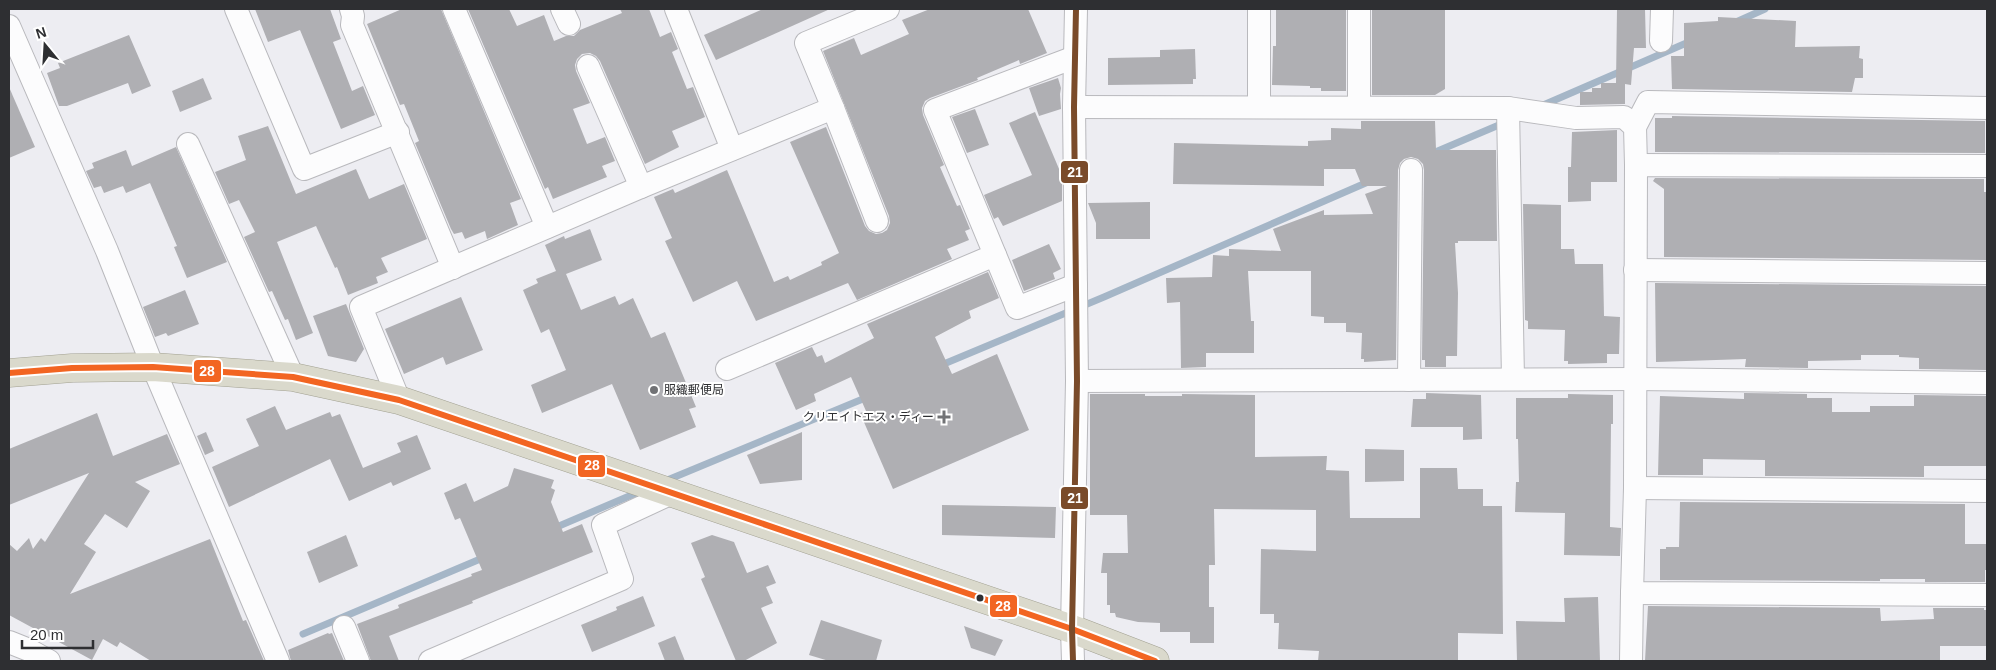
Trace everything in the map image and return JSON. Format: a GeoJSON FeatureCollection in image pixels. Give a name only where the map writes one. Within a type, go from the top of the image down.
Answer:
{"type":"FeatureCollection","features":[{"type":"Feature","properties":{"kind":"highway"},"geometry":{"type":"LineString","coordinates":[[9,373],[72,368],[153,367],[292,377],[399,400],[1072,629],[1155,661]]}},
{"type":"Feature","properties":{"kind":"street"},"geometry":{"type":"LineString","coordinates":[[236,9],[304,169],[398,132]]}},
{"type":"Feature","properties":{"kind":"street"},"geometry":{"type":"LineString","coordinates":[[351,9],[353,16],[352,25],[453,268]]}},
{"type":"Feature","properties":{"kind":"street"},"geometry":{"type":"LineString","coordinates":[[454,9],[547,227]]}},
{"type":"Feature","properties":{"kind":"street"},"geometry":{"type":"LineString","coordinates":[[676,9],[732,148]]}},
{"type":"Feature","properties":{"kind":"street"},"geometry":{"type":"LineString","coordinates":[[877,221],[806,43],[888,9]]}},
{"type":"Feature","properties":{"kind":"street"},"geometry":{"type":"LineString","coordinates":[[1073,661],[1077,381],[1074,106],[1076,9]]}},
{"type":"Feature","properties":{"kind":"street"},"geometry":{"type":"LineString","coordinates":[[1259,107],[1260,9]]}},
{"type":"Feature","properties":{"kind":"street"},"geometry":{"type":"LineString","coordinates":[[1359,9],[1360,107]]}},
{"type":"Feature","properties":{"kind":"street"},"geometry":{"type":"LineString","coordinates":[[1661,41],[1662,9]]}},
{"type":"Feature","properties":{"kind":"street"},"geometry":{"type":"LineString","coordinates":[[9,26],[107,251],[153,367],[278,661]]}},
{"type":"Feature","properties":{"kind":"street"},"geometry":{"type":"LineString","coordinates":[[1075,57],[936,110],[1017,308],[1076,285]]}},
{"type":"Feature","properties":{"kind":"street"},"geometry":{"type":"LineString","coordinates":[[588,66],[641,187]]}},
{"type":"Feature","properties":{"kind":"street"},"geometry":{"type":"LineString","coordinates":[[1631,661],[1636,379],[1635,127],[1648,102],[1987,108]]}},
{"type":"Feature","properties":{"kind":"street"},"geometry":{"type":"LineString","coordinates":[[1074,106],[1508,108],[1576,118],[1624,117],[1635,127]]}},
{"type":"Feature","properties":{"kind":"street"},"geometry":{"type":"LineString","coordinates":[[399,400],[361,307],[732,148],[833,108]]}},
{"type":"Feature","properties":{"kind":"street"},"geometry":{"type":"LineString","coordinates":[[1508,108],[1513,379]]}},
{"type":"Feature","properties":{"kind":"street"},"geometry":{"type":"LineString","coordinates":[[188,144],[292,377]]}},
{"type":"Feature","properties":{"kind":"street"},"geometry":{"type":"LineString","coordinates":[[1636,165],[1987,166]]}},
{"type":"Feature","properties":{"kind":"street"},"geometry":{"type":"LineString","coordinates":[[1408,380],[1411,170]]}},
{"type":"Feature","properties":{"kind":"street"},"geometry":{"type":"LineString","coordinates":[[727,369],[995,255]]}},
{"type":"Feature","properties":{"kind":"street"},"geometry":{"type":"LineString","coordinates":[[1635,270],[1987,273]]}},
{"type":"Feature","properties":{"kind":"street"},"geometry":{"type":"LineString","coordinates":[[1077,381],[1636,379],[1987,383]]}},
{"type":"Feature","properties":{"kind":"street"},"geometry":{"type":"LineString","coordinates":[[1635,488],[1987,491]]}},
{"type":"Feature","properties":{"kind":"street"},"geometry":{"type":"LineString","coordinates":[[430,661],[622,579],[603,525],[672,493]]}},
{"type":"Feature","properties":{"kind":"street"},"geometry":{"type":"LineString","coordinates":[[1632,593],[1987,595]]}},
{"type":"Feature","properties":{"kind":"street"},"geometry":{"type":"LineString","coordinates":[[344,627],[358,661]]}},
{"type":"Feature","properties":{"kind":"street"},"geometry":{"type":"LineString","coordinates":[[9,642],[49,661]]}},
{"type":"Feature","properties":{"kind":"building"},"geometry":{"type":"Polygon","coordinates":[[[255,9],[330,9],[341,39],[333,42],[352,91],[363,86],[375,115],[341,129],[300,30],[268,42],[255,9]]]}},
{"type":"Feature","properties":{"kind":"building"},"geometry":{"type":"Polygon","coordinates":[[[402,9],[441,9],[521,199],[510,203],[518,225],[487,239],[485,231],[465,239],[462,232],[454,234],[451,229],[415,143],[419,141],[404,104],[400,105],[367,24],[402,9]]]}},
{"type":"Feature","properties":{"kind":"building"},"geometry":{"type":"Polygon","coordinates":[[[468,9],[509,9],[517,26],[544,15],[554,41],[566,36],[574,36],[580,30],[622,13],[620,9],[649,9],[660,37],[671,32],[678,49],[672,52],[687,89],[693,87],[705,117],[672,131],[679,147],[645,164],[600,61],[590,53],[582,54],[577,59],[575,65],[590,103],[573,109],[587,144],[605,137],[615,161],[602,166],[607,177],[553,199],[548,187],[545,189],[468,9]]]}},
{"type":"Feature","properties":{"kind":"building"},"geometry":{"type":"Polygon","coordinates":[[[763,9],[830,9],[716,60],[704,35],[763,9]]]}},
{"type":"Feature","properties":{"kind":"building"},"geometry":{"type":"Polygon","coordinates":[[[930,9],[1028,9],[1047,53],[1020,64],[1019,60],[977,78],[978,80],[930,98],[925,101],[922,108],[923,115],[944,165],[940,167],[957,206],[960,205],[970,229],[965,231],[969,240],[947,249],[952,259],[857,300],[848,283],[756,321],[737,281],[693,302],[665,241],[672,238],[654,197],[673,189],[675,193],[727,170],[774,282],[788,276],[790,280],[822,265],[821,262],[839,253],[790,142],[826,127],[865,226],[869,231],[876,234],[887,230],[890,223],[889,216],[823,51],[854,38],[861,55],[909,34],[902,20],[930,9]]]}},
{"type":"Feature","properties":{"kind":"building"},"geometry":{"type":"Polygon","coordinates":[[[1276,9],[1346,9],[1346,91],[1321,91],[1321,88],[1310,88],[1310,86],[1272,85],[1273,46],[1276,46],[1276,9]]]}},
{"type":"Feature","properties":{"kind":"building"},"geometry":{"type":"Polygon","coordinates":[[[1372,9],[1445,9],[1445,89],[1435,95],[1372,95],[1372,9]]]}},
{"type":"Feature","properties":{"kind":"building"},"geometry":{"type":"Polygon","coordinates":[[[1617,9],[1645,9],[1646,48],[1634,48],[1631,85],[1625,84],[1625,104],[1580,105],[1580,92],[1592,92],[1592,88],[1601,88],[1601,83],[1616,83],[1617,9]]]}},
{"type":"Feature","properties":{"kind":"building"},"geometry":{"type":"Polygon","coordinates":[[[1718,17],[1796,21],[1795,47],[1860,46],[1859,58],[1863,59],[1863,78],[1855,78],[1852,92],[1672,89],[1671,56],[1684,56],[1684,23],[1718,21],[1718,17]]]}},
{"type":"Feature","properties":{"kind":"building"},"geometry":{"type":"Polygon","coordinates":[[[129,35],[151,86],[132,94],[128,83],[67,106],[59,106],[47,73],[60,68],[58,63],[129,35]]]}},
{"type":"Feature","properties":{"kind":"building"},"geometry":{"type":"Polygon","coordinates":[[[1195,49],[1196,79],[1193,79],[1193,84],[1108,85],[1108,58],[1160,57],[1160,50],[1195,49]]]}},
{"type":"Feature","properties":{"kind":"building"},"geometry":{"type":"Polygon","coordinates":[[[203,78],[212,99],[180,112],[172,91],[203,78]]]}},
{"type":"Feature","properties":{"kind":"building"},"geometry":{"type":"Polygon","coordinates":[[[1058,78],[1061,88],[1061,109],[1039,116],[1029,88],[1058,78]]]}},
{"type":"Feature","properties":{"kind":"building"},"geometry":{"type":"Polygon","coordinates":[[[9,87],[35,147],[9,158],[9,87]]]}},
{"type":"Feature","properties":{"kind":"building"},"geometry":{"type":"Polygon","coordinates":[[[975,109],[989,145],[967,153],[952,117],[975,109]]]}},
{"type":"Feature","properties":{"kind":"building"},"geometry":{"type":"Polygon","coordinates":[[[1035,112],[1062,176],[1062,201],[1003,226],[998,217],[994,219],[984,195],[1032,175],[1009,123],[1035,112]]]}},
{"type":"Feature","properties":{"kind":"building"},"geometry":{"type":"Polygon","coordinates":[[[1672,116],[1985,121],[1985,153],[1655,152],[1655,118],[1672,118],[1672,116]]]}},
{"type":"Feature","properties":{"kind":"building"},"geometry":{"type":"Polygon","coordinates":[[[1361,121],[1435,121],[1436,150],[1496,150],[1497,241],[1458,241],[1458,243],[1455,243],[1458,293],[1457,356],[1446,356],[1446,367],[1425,367],[1425,360],[1422,360],[1424,170],[1423,164],[1418,159],[1411,157],[1404,159],[1400,163],[1398,170],[1396,360],[1364,362],[1364,359],[1361,359],[1362,333],[1346,332],[1346,323],[1324,323],[1324,317],[1311,316],[1311,271],[1248,271],[1251,321],[1254,321],[1254,353],[1206,353],[1206,367],[1181,368],[1180,302],[1167,303],[1166,278],[1212,277],[1213,255],[1229,256],[1229,249],[1281,251],[1273,229],[1324,210],[1324,215],[1373,214],[1365,194],[1387,186],[1362,186],[1355,169],[1324,169],[1324,186],[1173,184],[1174,143],[1308,146],[1308,141],[1331,140],[1331,128],[1361,129],[1361,121]]]}},
{"type":"Feature","properties":{"kind":"building"},"geometry":{"type":"Polygon","coordinates":[[[268,126],[296,194],[356,169],[369,199],[404,184],[427,239],[381,258],[388,272],[376,277],[378,283],[348,295],[337,267],[335,268],[316,226],[277,242],[313,333],[296,340],[288,319],[285,320],[272,291],[269,292],[244,237],[255,232],[239,200],[229,204],[215,172],[246,160],[238,136],[268,126]]]}},
{"type":"Feature","properties":{"kind":"building"},"geometry":{"type":"Polygon","coordinates":[[[1617,130],[1617,182],[1591,182],[1591,201],[1568,202],[1568,167],[1571,167],[1572,132],[1617,130]]]}},
{"type":"Feature","properties":{"kind":"building"},"geometry":{"type":"Polygon","coordinates":[[[176,147],[227,262],[187,278],[174,247],[177,246],[150,183],[126,193],[123,186],[104,193],[101,186],[94,188],[86,171],[94,168],[92,163],[126,150],[132,166],[176,147]]]}},
{"type":"Feature","properties":{"kind":"building"},"geometry":{"type":"Polygon","coordinates":[[[1655,178],[1984,179],[1984,192],[1987,192],[1987,260],[1664,257],[1664,189],[1653,181],[1655,178]]]}},
{"type":"Feature","properties":{"kind":"building"},"geometry":{"type":"Polygon","coordinates":[[[1150,202],[1150,239],[1096,239],[1096,223],[1088,203],[1150,202]]]}},
{"type":"Feature","properties":{"kind":"building"},"geometry":{"type":"Polygon","coordinates":[[[1523,204],[1561,205],[1561,249],[1574,249],[1575,264],[1603,264],[1604,316],[1620,317],[1619,354],[1607,354],[1607,363],[1568,364],[1568,361],[1564,361],[1565,330],[1528,329],[1528,321],[1525,320],[1523,204]]]}},
{"type":"Feature","properties":{"kind":"building"},"geometry":{"type":"Polygon","coordinates":[[[590,229],[602,260],[566,274],[581,310],[615,296],[619,305],[633,298],[651,338],[665,332],[696,407],[689,409],[696,427],[640,450],[612,384],[542,413],[531,385],[566,370],[549,329],[541,333],[523,290],[538,283],[536,279],[556,271],[545,245],[564,236],[565,239],[590,229]]]}},
{"type":"Feature","properties":{"kind":"building"},"geometry":{"type":"Polygon","coordinates":[[[1049,244],[1061,269],[1053,273],[1055,279],[1024,291],[1012,260],[1049,244]]]}},
{"type":"Feature","properties":{"kind":"building"},"geometry":{"type":"Polygon","coordinates":[[[988,272],[999,298],[969,311],[971,318],[935,337],[952,374],[997,354],[1029,430],[893,489],[860,413],[866,411],[851,377],[814,394],[816,401],[796,410],[775,363],[812,347],[817,357],[822,355],[825,363],[874,338],[867,324],[988,272]]]}},
{"type":"Feature","properties":{"kind":"building"},"geometry":{"type":"Polygon","coordinates":[[[1655,283],[1987,286],[1987,370],[1919,369],[1919,358],[1899,357],[1899,355],[1861,355],[1861,360],[1808,361],[1808,368],[1745,367],[1746,359],[1656,362],[1655,283]]]}},
{"type":"Feature","properties":{"kind":"building"},"geometry":{"type":"Polygon","coordinates":[[[185,290],[199,324],[168,336],[166,333],[155,337],[143,307],[185,290]]]}},
{"type":"Feature","properties":{"kind":"building"},"geometry":{"type":"Polygon","coordinates":[[[461,297],[483,350],[446,365],[443,357],[404,374],[385,329],[461,297]]]}},
{"type":"Feature","properties":{"kind":"building"},"geometry":{"type":"Polygon","coordinates":[[[346,304],[364,349],[356,362],[328,356],[313,316],[346,304]]]}},
{"type":"Feature","properties":{"kind":"building"},"geometry":{"type":"Polygon","coordinates":[[[1426,393],[1481,395],[1482,439],[1463,440],[1463,427],[1411,427],[1413,399],[1426,399],[1426,393]]]}},
{"type":"Feature","properties":{"kind":"building"},"geometry":{"type":"Polygon","coordinates":[[[1744,393],[1807,394],[1807,398],[1832,398],[1832,412],[1870,412],[1870,406],[1914,406],[1914,395],[1987,396],[1987,466],[1924,466],[1924,477],[1765,476],[1765,460],[1703,459],[1703,475],[1658,475],[1660,396],[1744,399],[1744,393]]]}},
{"type":"Feature","properties":{"kind":"building"},"geometry":{"type":"Polygon","coordinates":[[[1090,394],[1145,394],[1145,396],[1182,396],[1182,394],[1255,395],[1255,457],[1327,456],[1326,470],[1349,471],[1350,518],[1420,518],[1420,468],[1457,468],[1458,489],[1483,489],[1483,506],[1502,506],[1503,634],[1458,633],[1458,661],[1318,661],[1319,651],[1278,649],[1279,623],[1274,623],[1274,614],[1260,614],[1261,549],[1316,551],[1316,510],[1214,509],[1215,565],[1209,565],[1209,607],[1214,607],[1214,643],[1190,643],[1190,632],[1160,632],[1160,623],[1138,622],[1116,617],[1115,613],[1110,613],[1110,605],[1107,605],[1107,573],[1101,573],[1103,553],[1128,553],[1127,515],[1090,515],[1090,394]]]}},
{"type":"Feature","properties":{"kind":"building"},"geometry":{"type":"Polygon","coordinates":[[[1568,394],[1613,395],[1610,527],[1621,528],[1620,556],[1564,555],[1565,513],[1515,512],[1516,482],[1519,482],[1516,398],[1568,398],[1568,394]]]}},
{"type":"Feature","properties":{"kind":"building"},"geometry":{"type":"Polygon","coordinates":[[[275,406],[286,430],[330,412],[332,417],[340,414],[363,468],[401,452],[397,443],[417,435],[431,469],[393,486],[391,482],[349,501],[330,459],[229,507],[212,467],[259,446],[246,419],[275,406]]]}},
{"type":"Feature","properties":{"kind":"building"},"geometry":{"type":"Polygon","coordinates":[[[97,413],[113,456],[167,434],[180,464],[135,482],[150,491],[127,528],[105,514],[84,544],[96,552],[70,594],[210,539],[243,621],[246,620],[264,661],[151,661],[120,642],[117,647],[103,639],[92,660],[9,615],[9,544],[17,551],[29,538],[33,549],[41,538],[45,542],[89,473],[9,505],[9,449],[97,413]]]}},
{"type":"Feature","properties":{"kind":"building"},"geometry":{"type":"Polygon","coordinates":[[[206,432],[214,451],[205,455],[197,436],[206,432]]]}},
{"type":"Feature","properties":{"kind":"building"},"geometry":{"type":"Polygon","coordinates":[[[802,432],[802,480],[760,484],[747,455],[802,432]]]}},
{"type":"Feature","properties":{"kind":"building"},"geometry":{"type":"Polygon","coordinates":[[[1365,449],[1404,450],[1404,481],[1365,482],[1365,449]]]}},
{"type":"Feature","properties":{"kind":"building"},"geometry":{"type":"Polygon","coordinates":[[[514,468],[554,480],[551,488],[555,490],[551,502],[563,532],[582,524],[593,552],[389,636],[399,661],[371,661],[357,624],[399,608],[398,605],[472,576],[471,574],[482,570],[460,518],[455,520],[444,493],[466,483],[474,502],[508,486],[514,468]]]}},
{"type":"Feature","properties":{"kind":"building"},"geometry":{"type":"Polygon","coordinates":[[[1680,502],[1965,504],[1965,544],[1986,544],[1987,547],[1985,582],[1925,582],[1925,579],[1880,579],[1880,581],[1660,580],[1660,549],[1679,547],[1680,502]]]}},
{"type":"Feature","properties":{"kind":"building"},"geometry":{"type":"Polygon","coordinates":[[[942,505],[1056,507],[1055,538],[942,535],[942,505]]]}},
{"type":"Feature","properties":{"kind":"building"},"geometry":{"type":"Polygon","coordinates":[[[346,535],[358,566],[319,583],[307,552],[346,535]]]}},
{"type":"Feature","properties":{"kind":"building"},"geometry":{"type":"Polygon","coordinates":[[[712,535],[734,542],[747,573],[768,565],[776,583],[766,587],[773,603],[761,608],[777,643],[744,661],[736,661],[701,579],[705,577],[691,543],[712,535]]]}},
{"type":"Feature","properties":{"kind":"building"},"geometry":{"type":"Polygon","coordinates":[[[643,596],[655,626],[592,652],[581,625],[617,610],[616,607],[643,596]]]}},
{"type":"Feature","properties":{"kind":"building"},"geometry":{"type":"Polygon","coordinates":[[[1598,597],[1600,661],[1517,661],[1516,621],[1565,622],[1564,598],[1598,597]]]}},
{"type":"Feature","properties":{"kind":"building"},"geometry":{"type":"Polygon","coordinates":[[[1648,606],[1880,608],[1881,621],[1934,619],[1933,608],[1984,608],[1984,610],[1987,610],[1987,646],[1940,646],[1940,661],[1645,661],[1648,606]]]}},
{"type":"Feature","properties":{"kind":"building"},"geometry":{"type":"Polygon","coordinates":[[[821,620],[882,640],[876,661],[829,661],[809,655],[821,620]]]}},
{"type":"Feature","properties":{"kind":"building"},"geometry":{"type":"Polygon","coordinates":[[[964,626],[1003,640],[995,656],[971,648],[964,626]]]}},
{"type":"Feature","properties":{"kind":"building"},"geometry":{"type":"Polygon","coordinates":[[[332,633],[344,661],[291,661],[288,650],[332,633]]]}},
{"type":"Feature","properties":{"kind":"building"},"geometry":{"type":"Polygon","coordinates":[[[675,636],[685,661],[665,661],[658,643],[675,636]]]}},
{"type":"Feature","properties":{"kind":"waterway"},"geometry":{"type":"LineString","coordinates":[[1736,22],[1765,9]]}},
{"type":"Feature","properties":{"kind":"waterway"},"geometry":{"type":"LineString","coordinates":[[1541,106],[1691,41]]}},
{"type":"Feature","properties":{"kind":"waterway"},"geometry":{"type":"LineString","coordinates":[[1433,153],[1506,122]]}},
{"type":"Feature","properties":{"kind":"waterway"},"geometry":{"type":"LineString","coordinates":[[939,366],[1104,297],[1368,182]]}},
{"type":"Feature","properties":{"kind":"waterway"},"geometry":{"type":"LineString","coordinates":[[665,481],[870,396]]}},
{"type":"Feature","properties":{"kind":"waterway"},"geometry":{"type":"LineString","coordinates":[[552,529],[641,491]]}},
{"type":"Feature","properties":{"kind":"waterway"},"geometry":{"type":"LineString","coordinates":[[303,634],[485,557]]}},
{"type":"Feature","properties":{"kind":"transit line","name":"21"},"geometry":{"type":"LineString","coordinates":[[1073,661],[1077,381],[1074,107],[1076,9]]}},
{"type":"Feature","properties":{"kind":"transit line","name":"28"},"geometry":{"type":"LineString","coordinates":[[9,373],[72,368],[153,367],[293,377],[399,400],[1072,629],[1155,661]]}},
{"type":"Feature","properties":{"kind":"place","name":"服織郵便局"},"geometry":{"type":"Point","coordinates":[654,390]}},
{"type":"Feature","properties":{"kind":"place","name":"クリエイトエス・ディー"},"geometry":{"type":"Point","coordinates":[944,417]}}]}
